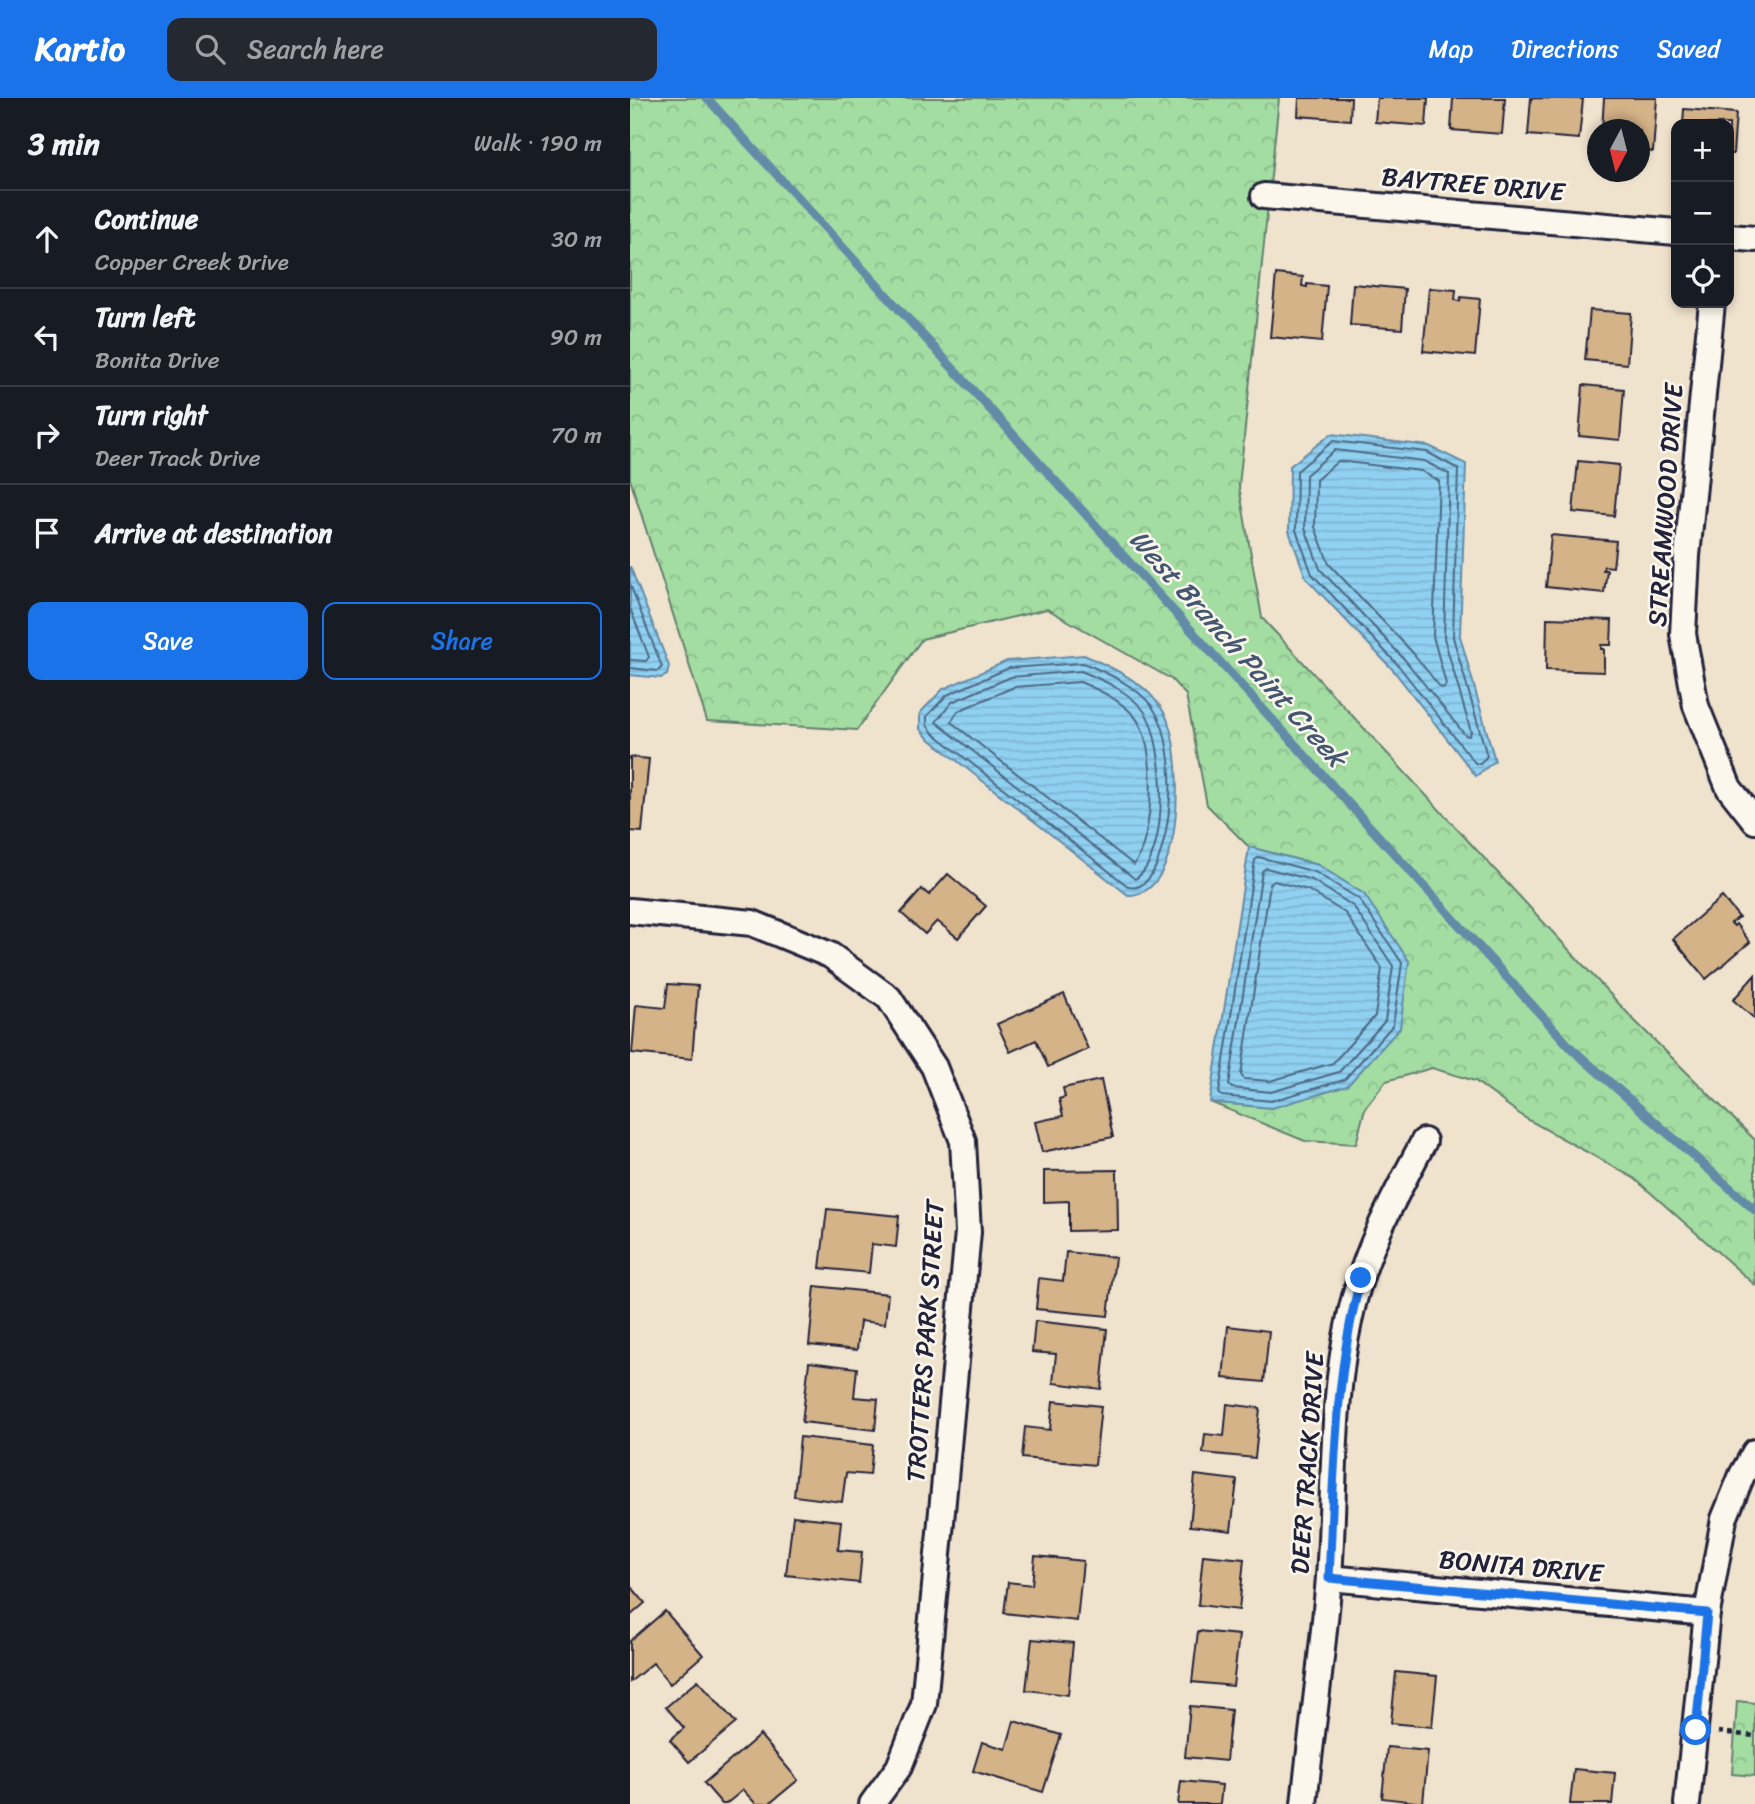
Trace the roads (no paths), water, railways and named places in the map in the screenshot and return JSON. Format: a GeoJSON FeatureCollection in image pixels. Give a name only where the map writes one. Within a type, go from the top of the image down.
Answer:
{"type":"FeatureCollection","features":[{"type":"Feature","properties":{"kind":"street","name":"BAYTREE DRIVE"},"geometry":{"type":"LineString","coordinates":[[1264,196],[1671,232]]}},
{"type":"Feature","properties":{"kind":"street"},"geometry":{"type":"LineString","coordinates":[[1734,237],[1755,239]]}},
{"type":"Feature","properties":{"kind":"street","name":"STREAMWOOD DRIVE"},"geometry":{"type":"LineString","coordinates":[[1712,308],[1687,556],[1683,634],[1696,706],[1729,788],[1755,821]]}},
{"type":"Feature","properties":{"kind":"street","name":"TROTTERS PARK STREET"},"geometry":{"type":"LineString","coordinates":[[630,911],[752,923],[830,955],[888,998],[934,1067],[963,1141],[968,1232],[924,1704],[899,1767],[872,1804]]}},
{"type":"Feature","properties":{"kind":"street","name":"DEER TRACK DRIVE"},"geometry":{"type":"LineString","coordinates":[[1304,1804],[1329,1578],[1340,1387],[1350,1318],[1379,1228],[1424,1141]]}},
{"type":"Feature","properties":{"kind":"street"},"geometry":{"type":"LineString","coordinates":[[1687,1804],[1707,1613],[1724,1519],[1742,1475],[1755,1452]]}},
{"type":"Feature","properties":{"kind":"street","name":"BONITA DRIVE"},"geometry":{"type":"LineString","coordinates":[[1329,1578],[1707,1613]]}},
{"type":"Feature","properties":{"kind":"water"},"geometry":{"type":"Polygon","coordinates":[[[1331,434],[1429,446],[1466,464],[1460,636],[1495,761],[1476,776],[1393,670],[1306,578],[1289,531],[1290,466],[1331,434]]]}},
{"type":"Feature","properties":{"kind":"water"},"geometry":{"type":"Polygon","coordinates":[[[630,566],[669,666],[667,675],[661,678],[630,675],[630,566]]]}},
{"type":"Feature","properties":{"kind":"water"},"geometry":{"type":"Polygon","coordinates":[[[1084,655],[1123,674],[1150,693],[1165,715],[1173,743],[1177,796],[1175,825],[1169,852],[1160,874],[1147,890],[1128,895],[920,729],[920,713],[943,689],[1007,661],[1084,655]]]}},
{"type":"Feature","properties":{"kind":"water"},"geometry":{"type":"Polygon","coordinates":[[[1249,847],[1318,865],[1364,894],[1409,961],[1400,1028],[1347,1086],[1272,1108],[1210,1102],[1249,847]]]}},
{"type":"Feature","properties":{"kind":"waterway","name":"West Branch Paint Creek"},"geometry":{"type":"LineString","coordinates":[[707,98],[1572,1049],[1755,1210]]}}]}
